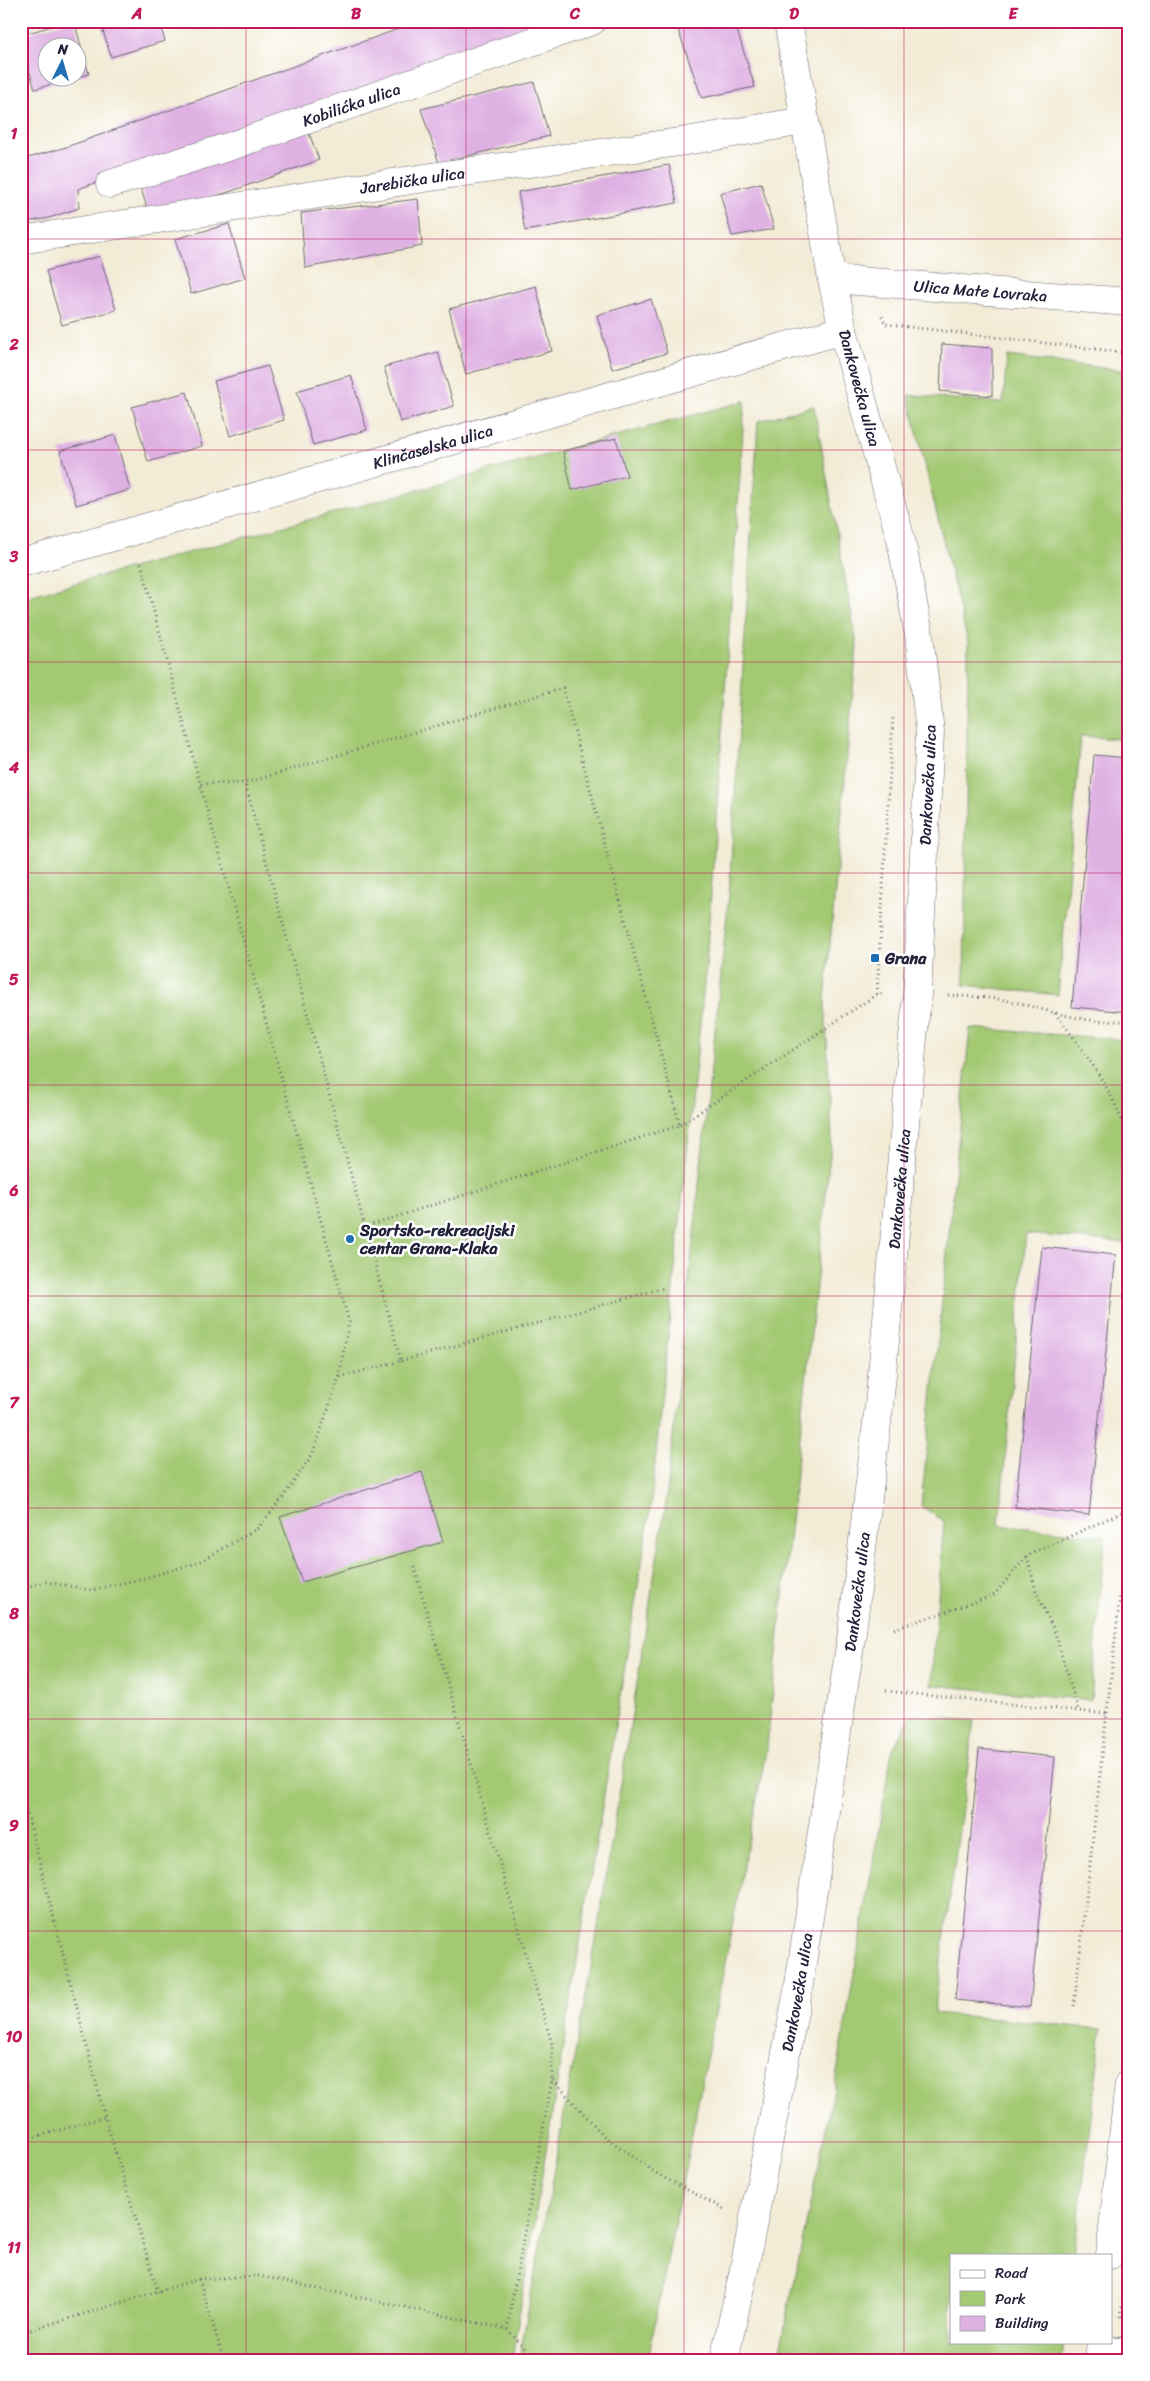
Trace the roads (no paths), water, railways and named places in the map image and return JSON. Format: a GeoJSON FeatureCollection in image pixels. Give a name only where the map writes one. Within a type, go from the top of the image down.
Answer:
{"type":"FeatureCollection","features":[{"type":"Feature","properties":{"kind":"street","name":"Kobilićka ulica"},"geometry":{"type":"LineString","coordinates":[[110,184],[234,145],[592,21]]}},
{"type":"Feature","properties":{"kind":"street","name":"Dankovečka ulica"},"geometry":{"type":"LineString","coordinates":[[724,2360],[743,2274],[798,1991],[852,1632],[879,1406],[917,995],[930,732],[919,635],[901,540],[843,330],[832,280],[788,21]]}},
{"type":"Feature","properties":{"kind":"street","name":"Jarebička ulica"},"geometry":{"type":"LineString","coordinates":[[21,240],[804,121]]}},
{"type":"Feature","properties":{"kind":"street","name":"Ulica Mate Lovraka"},"geometry":{"type":"LineString","coordinates":[[832,280],[1129,302]]}},
{"type":"Feature","properties":{"kind":"street","name":"Klinčaselska ulica"},"geometry":{"type":"LineString","coordinates":[[21,563],[843,330]]}},
{"type":"Feature","properties":{"kind":"street"},"geometry":{"type":"LineString","coordinates":[[1117,2247],[1129,2083]]}},
{"type":"Feature","properties":{"kind":"place","name":"Grana"},"geometry":{"type":"Point","coordinates":[875,958]}},
{"type":"Feature","properties":{"kind":"place","name":"Sportsko-rekreacijski centar Grana-Klaka"},"geometry":{"type":"Point","coordinates":[350,1239]}}]}
